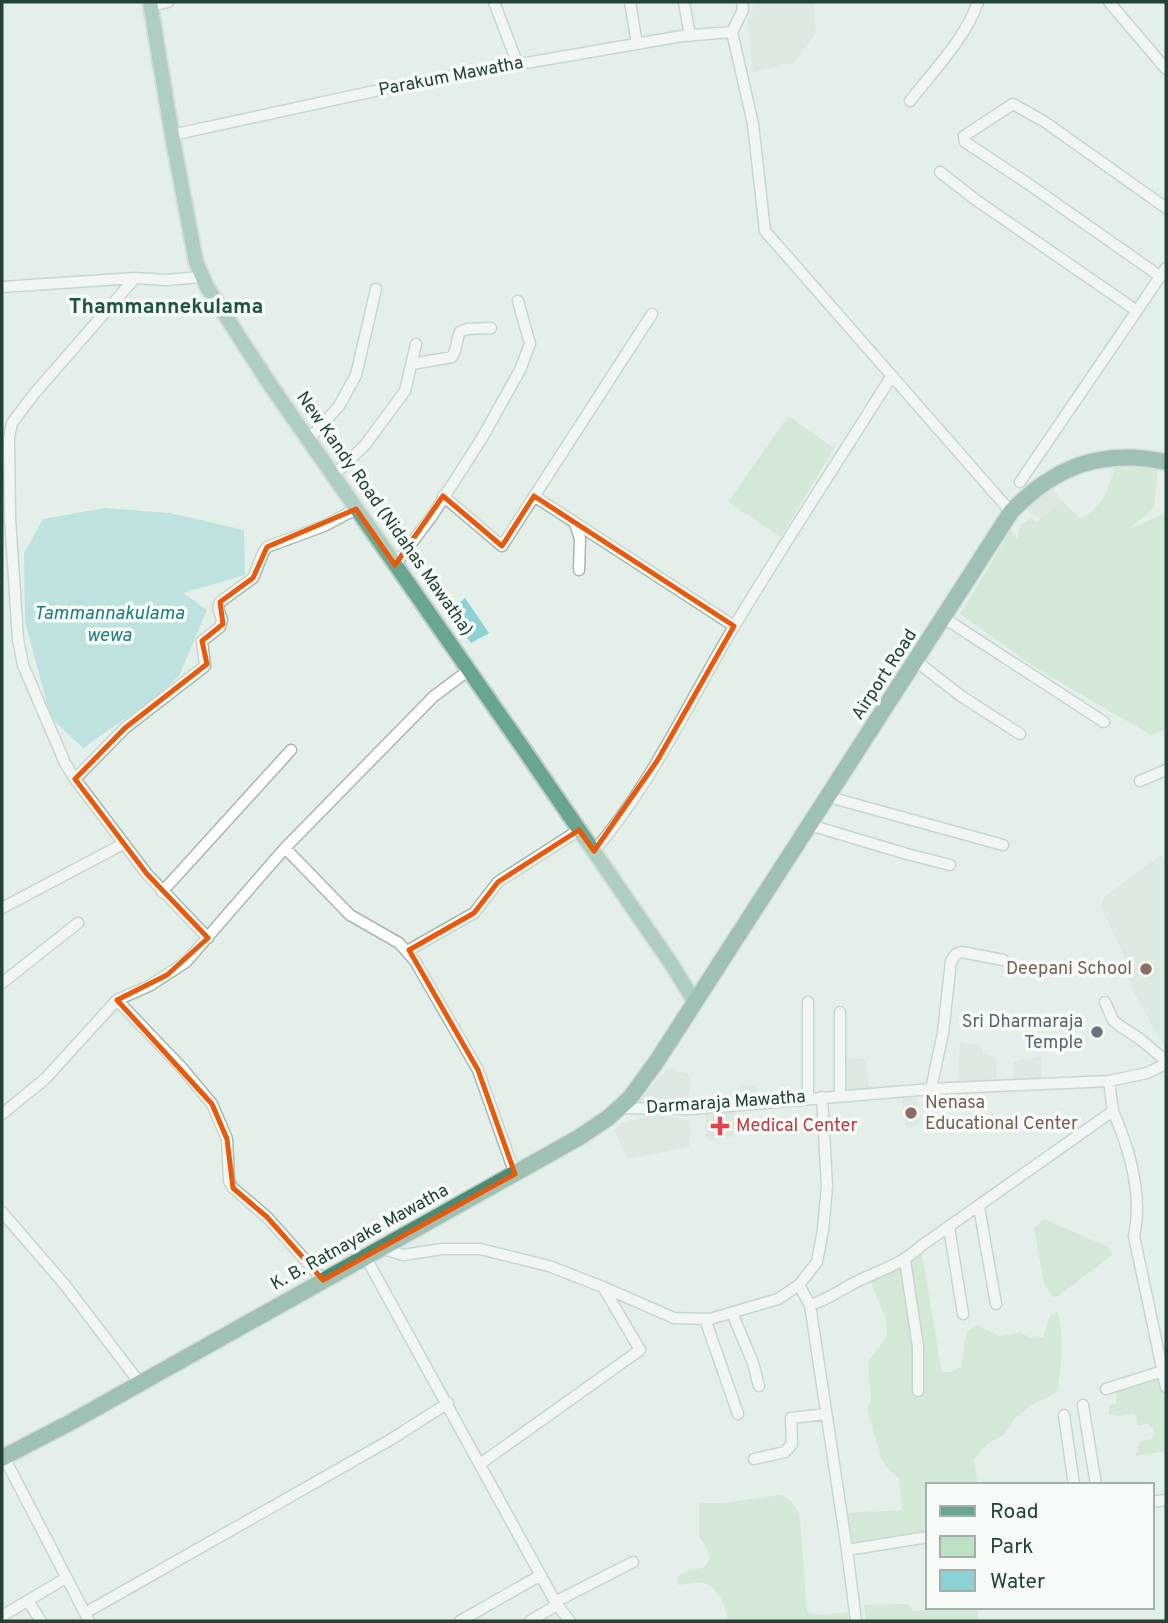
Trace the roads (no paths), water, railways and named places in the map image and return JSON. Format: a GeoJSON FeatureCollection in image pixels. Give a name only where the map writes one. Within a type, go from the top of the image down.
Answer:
{"type":"FeatureCollection","features":[{"type":"Feature","properties":{"kind":"highway","name":"Airport Road"},"geometry":{"type":"LineString","coordinates":[[695,1002],[1011,512],[1046,481],[1074,466],[1118,457],[1166,462]]}},
{"type":"Feature","properties":{"kind":"highway","name":"K. B. Ratnayake Mawatha"},"geometry":{"type":"LineString","coordinates":[[3,1458],[578,1138],[630,1098],[695,1002]]}},
{"type":"Feature","properties":{"kind":"main road","name":"New Kandy Road (Nidahas Mawatha)"},"geometry":{"type":"LineString","coordinates":[[150,4],[196,262],[202,277],[247,351],[676,970],[695,1002]]}},
{"type":"Feature","properties":{"kind":"street"},"geometry":{"type":"LineString","coordinates":[[150,4],[168,2]]}},
{"type":"Feature","properties":{"kind":"street"},"geometry":{"type":"LineString","coordinates":[[494,2],[518,65]]}},
{"type":"Feature","properties":{"kind":"street"},"geometry":{"type":"LineString","coordinates":[[630,2],[637,44]]}},
{"type":"Feature","properties":{"kind":"street"},"geometry":{"type":"LineString","coordinates":[[684,2],[690,36]]}},
{"type":"Feature","properties":{"kind":"street"},"geometry":{"type":"LineString","coordinates":[[742,2],[743,10],[732,32],[753,124],[765,231],[1011,512]]}},
{"type":"Feature","properties":{"kind":"street"},"geometry":{"type":"LineString","coordinates":[[910,101],[949,52],[978,2]]}},
{"type":"Feature","properties":{"kind":"street"},"geometry":{"type":"LineString","coordinates":[[1109,2],[1166,69]]}},
{"type":"Feature","properties":{"kind":"street","name":"Parakum Mawatha"},"geometry":{"type":"LineString","coordinates":[[172,135],[416,82],[637,44],[732,32]]}},
{"type":"Feature","properties":{"kind":"street"},"geometry":{"type":"LineString","coordinates":[[1020,482],[1163,272],[965,142],[964,136],[1013,104],[1045,122],[1166,208]]}},
{"type":"Feature","properties":{"kind":"street"},"geometry":{"type":"LineString","coordinates":[[940,173],[1137,311]]}},
{"type":"Feature","properties":{"kind":"street"},"geometry":{"type":"LineString","coordinates":[[2,286],[202,277]]}},
{"type":"Feature","properties":{"kind":"street"},"geometry":{"type":"LineString","coordinates":[[135,278],[12,423],[6,518],[19,639],[23,665],[65,763],[75,779],[162,892],[208,938]]}},
{"type":"Feature","properties":{"kind":"street"},"geometry":{"type":"LineString","coordinates":[[309,439],[338,406],[356,375],[376,289]]}},
{"type":"Feature","properties":{"kind":"street"},"geometry":{"type":"LineString","coordinates":[[395,565],[432,516],[482,438],[520,370],[530,344],[518,301]]}},
{"type":"Feature","properties":{"kind":"street"},"geometry":{"type":"LineString","coordinates":[[443,496],[502,546],[652,314]]}},
{"type":"Feature","properties":{"kind":"street"},"geometry":{"type":"LineString","coordinates":[[412,364],[452,357],[460,332],[491,328]]}},
{"type":"Feature","properties":{"kind":"street"},"geometry":{"type":"LineString","coordinates":[[334,475],[365,445],[405,391],[416,344]]}},
{"type":"Feature","properties":{"kind":"street"},"geometry":{"type":"LineString","coordinates":[[594,851],[625,811],[657,761],[734,625],[891,377]]}},
{"type":"Feature","properties":{"kind":"street"},"geometry":{"type":"LineString","coordinates":[[534,496],[734,625]]}},
{"type":"Feature","properties":{"kind":"street"},"geometry":{"type":"LineString","coordinates":[[75,779],[125,728],[205,666],[202,641],[220,627],[220,602],[253,578],[267,547],[324,526],[356,509]]}},
{"type":"Feature","properties":{"kind":"street"},"geometry":{"type":"LineString","coordinates":[[575,523],[580,539],[579,569]]}},
{"type":"Feature","properties":{"kind":"street"},"geometry":{"type":"LineString","coordinates":[[944,618],[1104,722]]}},
{"type":"Feature","properties":{"kind":"street"},"geometry":{"type":"LineString","coordinates":[[916,661],[961,696],[1020,734]]}},
{"type":"Feature","properties":{"kind":"street"},"geometry":{"type":"LineString","coordinates":[[2,1114],[45,1079],[117,1000],[167,975],[186,962],[285,848],[433,696],[469,670]]}},
{"type":"Feature","properties":{"kind":"street"},"geometry":{"type":"LineString","coordinates":[[162,892],[291,750]]}},
{"type":"Feature","properties":{"kind":"street"},"geometry":{"type":"LineString","coordinates":[[1140,781],[1166,770]]}},
{"type":"Feature","properties":{"kind":"street"},"geometry":{"type":"LineString","coordinates":[[829,797],[1003,845]]}},
{"type":"Feature","properties":{"kind":"street"},"geometry":{"type":"LineString","coordinates":[[810,825],[950,864]]}},
{"type":"Feature","properties":{"kind":"street"},"geometry":{"type":"LineString","coordinates":[[407,951],[474,913],[498,883],[579,830]]}},
{"type":"Feature","properties":{"kind":"street"},"geometry":{"type":"LineString","coordinates":[[2,908],[123,844]]}},
{"type":"Feature","properties":{"kind":"street"},"geometry":{"type":"LineString","coordinates":[[285,848],[350,915],[407,951],[478,1070],[515,1174]]}},
{"type":"Feature","properties":{"kind":"street"},"geometry":{"type":"LineString","coordinates":[[2,983],[78,923]]}},
{"type":"Feature","properties":{"kind":"street"},"geometry":{"type":"LineString","coordinates":[[931,1089],[943,1033],[951,961],[956,954],[962,952],[1003,960]]}},
{"type":"Feature","properties":{"kind":"street"},"geometry":{"type":"LineString","coordinates":[[117,1000],[182,1068],[212,1104],[227,1139],[229,1181],[233,1188],[267,1217],[323,1280]]}},
{"type":"Feature","properties":{"kind":"street"},"geometry":{"type":"LineString","coordinates":[[808,1002],[808,1098]]}},
{"type":"Feature","properties":{"kind":"street"},"geometry":{"type":"LineString","coordinates":[[1105,1002],[1113,1020],[1166,1062]]}},
{"type":"Feature","properties":{"kind":"street"},"geometry":{"type":"LineString","coordinates":[[840,1012],[840,1096]]}},
{"type":"Feature","properties":{"kind":"street","name":"Darmaraja Mawatha"},"geometry":{"type":"LineString","coordinates":[[619,1108],[692,1109],[931,1089],[1109,1081],[1147,1073],[1166,1062]]}},
{"type":"Feature","properties":{"kind":"street"},"geometry":{"type":"LineString","coordinates":[[1109,1081],[1113,1111],[1127,1143],[1138,1221],[1134,1236],[1166,1387]]}},
{"type":"Feature","properties":{"kind":"street"},"geometry":{"type":"LineString","coordinates":[[381,1248],[403,1255],[442,1249],[480,1249],[549,1266],[674,1318],[705,1319],[778,1299],[799,1285],[817,1262],[827,1186],[822,1097]]}},
{"type":"Feature","properties":{"kind":"street"},"geometry":{"type":"LineString","coordinates":[[810,1305],[824,1301],[854,1283],[905,1260],[1113,1111]]}},
{"type":"Feature","properties":{"kind":"street"},"geometry":{"type":"LineString","coordinates":[[979,1207],[996,1304]]}},
{"type":"Feature","properties":{"kind":"street"},"geometry":{"type":"LineString","coordinates":[[2,1212],[65,1284],[139,1382]]}},
{"type":"Feature","properties":{"kind":"street"},"geometry":{"type":"LineString","coordinates":[[950,1227],[963,1314]]}},
{"type":"Feature","properties":{"kind":"street"},"geometry":{"type":"LineString","coordinates":[[365,1256],[556,1603],[570,1621]]}},
{"type":"Feature","properties":{"kind":"street"},"geometry":{"type":"LineString","coordinates":[[905,1260],[918,1347],[918,1391]]}},
{"type":"Feature","properties":{"kind":"street"},"geometry":{"type":"LineString","coordinates":[[799,1285],[810,1305],[856,1621]]}},
{"type":"Feature","properties":{"kind":"street"},"geometry":{"type":"LineString","coordinates":[[480,1464],[640,1350],[603,1287]]}},
{"type":"Feature","properties":{"kind":"street"},"geometry":{"type":"LineString","coordinates":[[732,1312],[753,1363],[759,1387]]}},
{"type":"Feature","properties":{"kind":"street"},"geometry":{"type":"LineString","coordinates":[[705,1319],[738,1414]]}},
{"type":"Feature","properties":{"kind":"street"},"geometry":{"type":"LineString","coordinates":[[1106,1389],[1163,1371]]}},
{"type":"Feature","properties":{"kind":"street"},"geometry":{"type":"LineString","coordinates":[[3,1458],[87,1617],[390,1440],[447,1403]]}},
{"type":"Feature","properties":{"kind":"street"},"geometry":{"type":"LineString","coordinates":[[1083,1405],[1096,1483]]}},
{"type":"Feature","properties":{"kind":"street"},"geometry":{"type":"LineString","coordinates":[[754,1459],[785,1452],[792,1444],[791,1418],[825,1414]]}},
{"type":"Feature","properties":{"kind":"street"},"geometry":{"type":"LineString","coordinates":[[1065,1415],[1074,1483]]}},
{"type":"Feature","properties":{"kind":"street"},"geometry":{"type":"LineString","coordinates":[[847,1549],[926,1537]]}},
{"type":"Feature","properties":{"kind":"street"},"geometry":{"type":"LineString","coordinates":[[530,1621],[556,1603],[633,1562]]}},
{"type":"Feature","properties":{"kind":"street"},"geometry":{"type":"LineString","coordinates":[[460,1621],[541,1575]]}},
{"type":"Feature","properties":{"kind":"street"},"geometry":{"type":"LineString","coordinates":[[2,1616],[66,1578]]}},
{"type":"Feature","properties":{"kind":"street"},"geometry":{"type":"LineString","coordinates":[[28,1601],[41,1621]]}},
{"type":"Feature","properties":{"kind":"water","name":"Tammannakulama wewa"},"geometry":{"type":"Polygon","coordinates":[[[105,508],[170,513],[244,530],[245,575],[183,593],[207,610],[179,676],[153,699],[83,748],[51,718],[25,622],[24,553],[43,519],[105,508]]]}},
{"type":"Feature","properties":{"kind":"water"},"geometry":{"type":"Polygon","coordinates":[[[465,598],[489,633],[471,643],[446,610],[448,607],[454,608],[465,598]]]}},
{"type":"Feature","properties":{"kind":"place","name":"Deepani School"},"geometry":{"type":"Point","coordinates":[1146,969]}},
{"type":"Feature","properties":{"kind":"place","name":"Sri Dharmaraja Temple"},"geometry":{"type":"Point","coordinates":[1097,1032]}},
{"type":"Feature","properties":{"kind":"place","name":"Nenasa Educational Center"},"geometry":{"type":"Point","coordinates":[911,1113]}},
{"type":"Feature","properties":{"kind":"place","name":"Medical Center"},"geometry":{"type":"Point","coordinates":[720,1126]}},
{"type":"Feature","properties":{"kind":"district","name":"Thammannekulama"},"geometry":{"type":"Point","coordinates":[166,307]}}]}
